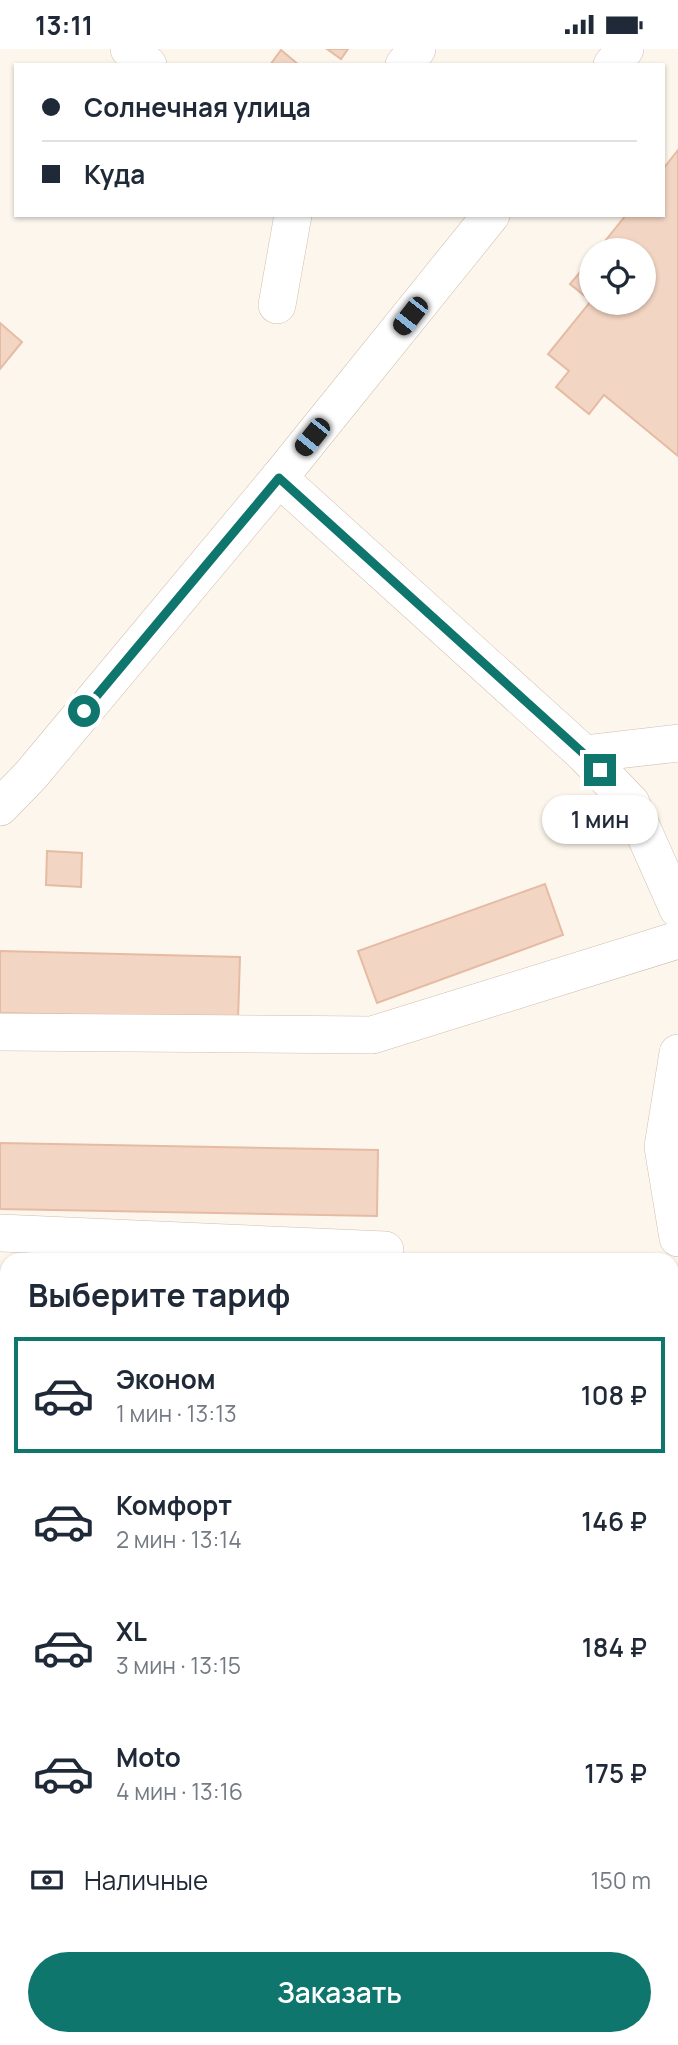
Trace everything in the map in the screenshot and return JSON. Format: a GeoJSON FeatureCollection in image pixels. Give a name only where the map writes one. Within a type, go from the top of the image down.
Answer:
{"type":"FeatureCollection","features":[{"type":"Feature","properties":{"kind":"street"},"geometry":{"type":"LineString","coordinates":[[129,49],[146,63]]}},
{"type":"Feature","properties":{"kind":"street"},"geometry":{"type":"LineString","coordinates":[[614,63],[625,49]]}},
{"type":"Feature","properties":{"kind":"street"},"geometry":{"type":"LineString","coordinates":[[277,305],[293,217]]}},
{"type":"Feature","properties":{"kind":"street"},"geometry":{"type":"LineString","coordinates":[[0,807],[40,764],[279,478],[489,217]]}},
{"type":"Feature","properties":{"kind":"street"},"geometry":{"type":"LineString","coordinates":[[279,478],[584,754],[631,803],[678,909]]}},
{"type":"Feature","properties":{"kind":"street"},"geometry":{"type":"LineString","coordinates":[[584,754],[678,743]]}},
{"type":"Feature","properties":{"kind":"street"},"geometry":{"type":"LineString","coordinates":[[0,1031],[372,1035],[678,940]]}},
{"type":"Feature","properties":{"kind":"street"},"geometry":{"type":"LineString","coordinates":[[678,1053],[663,1147],[678,1238]]}},
{"type":"Feature","properties":{"kind":"street"},"geometry":{"type":"LineString","coordinates":[[0,1233],[385,1249]]}},
{"type":"Feature","properties":{"kind":"building"},"geometry":{"type":"Polygon","coordinates":[[[327,49],[348,49],[341,59],[327,49]]]}},
{"type":"Feature","properties":{"kind":"building"},"geometry":{"type":"Polygon","coordinates":[[[281,50],[297,63],[271,63],[281,50]]]}},
{"type":"Feature","properties":{"kind":"building"},"geometry":{"type":"Polygon","coordinates":[[[678,150],[678,456],[604,395],[589,414],[556,387],[569,371],[548,354],[580,315],[656,315],[656,238],[608,238],[624,217],[665,217],[665,166],[678,150]]]}},
{"type":"Feature","properties":{"kind":"building"},"geometry":{"type":"Polygon","coordinates":[[[579,273],[579,291],[570,284],[579,273]]]}},
{"type":"Feature","properties":{"kind":"building"},"geometry":{"type":"Polygon","coordinates":[[[0,323],[22,342],[0,369],[0,323]]]}},
{"type":"Feature","properties":{"kind":"building"},"geometry":{"type":"Polygon","coordinates":[[[47,851],[82,853],[81,887],[46,885],[47,851]]]}},
{"type":"Feature","properties":{"kind":"building"},"geometry":{"type":"Polygon","coordinates":[[[545,884],[563,935],[377,1003],[358,951],[545,884]]]}},
{"type":"Feature","properties":{"kind":"building"},"geometry":{"type":"Polygon","coordinates":[[[0,951],[240,957],[238,1019],[0,1013],[0,951]]]}},
{"type":"Feature","properties":{"kind":"building"},"geometry":{"type":"Polygon","coordinates":[[[0,1143],[378,1150],[377,1216],[0,1209],[0,1143]]]}},
{"type":"Feature","properties":{"kind":"route"},"geometry":{"type":"LineString","coordinates":[[84,711],[279,478],[600,770]]}}]}
